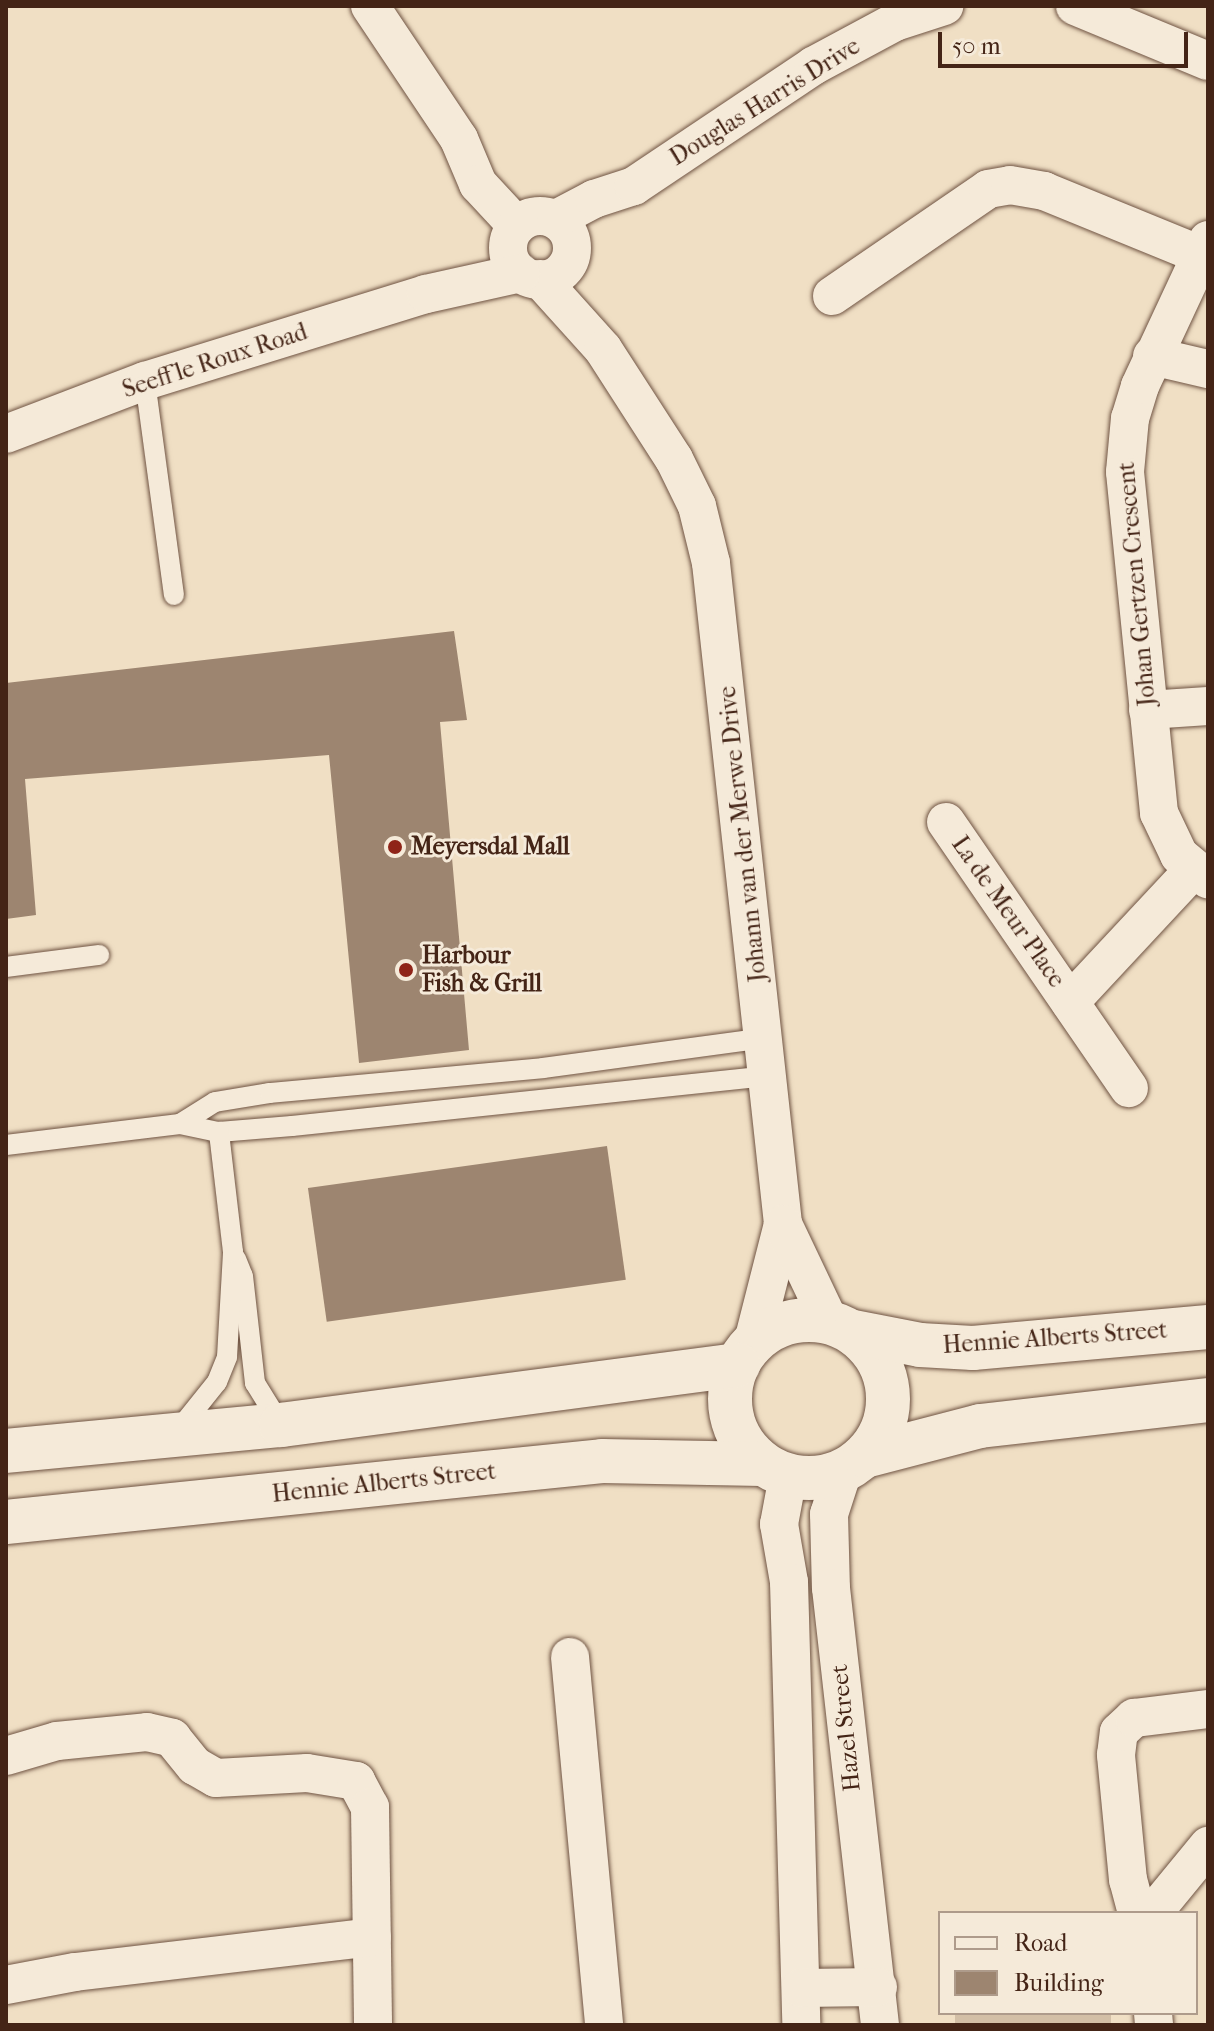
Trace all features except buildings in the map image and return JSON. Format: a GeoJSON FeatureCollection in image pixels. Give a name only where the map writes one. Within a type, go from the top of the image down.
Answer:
{"type":"FeatureCollection","features":[{"type":"Feature","properties":{"kind":"street","name":"Johann van der Merwe Drive"},"geometry":{"type":"LineString","coordinates":[[370,6],[459,139],[478,184],[540,244],[687,483],[708,548],[771,1076],[783,1224],[745,1354]]}},
{"type":"Feature","properties":{"kind":"street","name":"Douglas Harris Drive"},"geometry":{"type":"LineString","coordinates":[[540,244],[594,199],[634,186],[890,14],[944,6]]}},
{"type":"Feature","properties":{"kind":"street"},"geometry":{"type":"LineString","coordinates":[[1075,6],[1208,61]]}},
{"type":"Feature","properties":{"kind":"street"},"geometry":{"type":"LineString","coordinates":[[832,296],[988,189],[1010,185],[1044,191],[1204,247]]}},
{"type":"Feature","properties":{"kind":"street","name":"Seeff le Roux Road"},"geometry":{"type":"LineString","coordinates":[[6,434],[145,381],[426,294],[540,244]]}},
{"type":"Feature","properties":{"kind":"street","name":"Johan Gertzen Crescent"},"geometry":{"type":"LineString","coordinates":[[1201,874],[1171,843],[1159,813],[1125,472],[1130,418],[1152,356],[1204,247]]}},
{"type":"Feature","properties":{"kind":"street"},"geometry":{"type":"LineString","coordinates":[[1152,356],[1208,369]]}},
{"type":"Feature","properties":{"kind":"street"},"geometry":{"type":"LineString","coordinates":[[1148,710],[1208,706]]}},
{"type":"Feature","properties":{"kind":"street","name":"La de Meur Place"},"geometry":{"type":"LineString","coordinates":[[946,822],[1129,1088]]}},
{"type":"Feature","properties":{"kind":"street","name":"La de Meur Place"},"geometry":{"type":"LineString","coordinates":[[1070,1002],[1201,874]]}},
{"type":"Feature","properties":{"kind":"street"},"geometry":{"type":"LineString","coordinates":[[783,1224],[841,1327],[875,1352],[887,1378],[889,1407],[880,1435],[854,1464]]}},
{"type":"Feature","properties":{"kind":"street","name":"Hennie Alberts Street"},"geometry":{"type":"LineString","coordinates":[[6,1451],[281,1425],[745,1354],[776,1326],[802,1319],[904,1343],[973,1348],[1208,1327]]}},
{"type":"Feature","properties":{"kind":"street"},"geometry":{"type":"LineString","coordinates":[[745,1354],[730,1391],[732,1419],[744,1443],[775,1470]]}},
{"type":"Feature","properties":{"kind":"street","name":"Hennie Alberts Street"},"geometry":{"type":"LineString","coordinates":[[6,1522],[602,1461],[775,1470],[816,1478],[980,1426],[1208,1400]]}},
{"type":"Feature","properties":{"kind":"street","name":"Hazel Street"},"geometry":{"type":"LineString","coordinates":[[854,1464],[829,1514],[831,1588],[880,2025]]}},
{"type":"Feature","properties":{"kind":"street","name":"Hazel Street"},"geometry":{"type":"LineString","coordinates":[[775,1470],[779,1524],[789,1582],[801,2007],[878,1987]]}},
{"type":"Feature","properties":{"kind":"street"},"geometry":{"type":"LineString","coordinates":[[570,1657],[604,2025]]}},
{"type":"Feature","properties":{"kind":"street"},"geometry":{"type":"LineString","coordinates":[[1136,1911],[1128,1880],[1116,1755],[1119,1732],[1134,1718],[1208,1709]]}},
{"type":"Feature","properties":{"kind":"street"},"geometry":{"type":"LineString","coordinates":[[6,1756],[57,1741],[147,1732],[172,1738],[195,1766],[216,1778],[307,1773],[356,1781],[370,1807],[373,2025]]}},
{"type":"Feature","properties":{"kind":"street"},"geometry":{"type":"LineString","coordinates":[[1155,1911],[1208,1846]]}},
{"type":"Feature","properties":{"kind":"street"},"geometry":{"type":"LineString","coordinates":[[6,1985],[75,1972],[372,1937]]}},
{"type":"Feature","properties":{"kind":"lane"},"geometry":{"type":"LineString","coordinates":[[145,381],[174,595]]}},
{"type":"Feature","properties":{"kind":"lane"},"geometry":{"type":"LineString","coordinates":[[6,967],[99,955]]}},
{"type":"Feature","properties":{"kind":"lane"},"geometry":{"type":"LineString","coordinates":[[180,1124],[215,1102],[256,1095],[585,1064],[766,1038]]}},
{"type":"Feature","properties":{"kind":"lane"},"geometry":{"type":"LineString","coordinates":[[6,1145],[180,1124],[219,1132],[771,1076]]}},
{"type":"Feature","properties":{"kind":"lane"},"geometry":{"type":"LineString","coordinates":[[175,1435],[224,1370],[233,1252],[219,1132]]}},
{"type":"Feature","properties":{"kind":"lane"},"geometry":{"type":"LineString","coordinates":[[233,1252],[243,1276],[255,1383],[281,1425]]}},
{"type":"Feature","properties":{"kind":"shaded area"},"geometry":{"type":"Polygon","coordinates":[[[955,2015],[1111,2015],[1111,2025],[955,2025],[955,2015]]]}},
{"type":"Feature","properties":{"kind":"place","name":"Meyersdal Mall"},"geometry":{"type":"Point","coordinates":[395,847]}},
{"type":"Feature","properties":{"kind":"place","name":"Harbour Fish & Grill"},"geometry":{"type":"Point","coordinates":[406,970]}}]}
